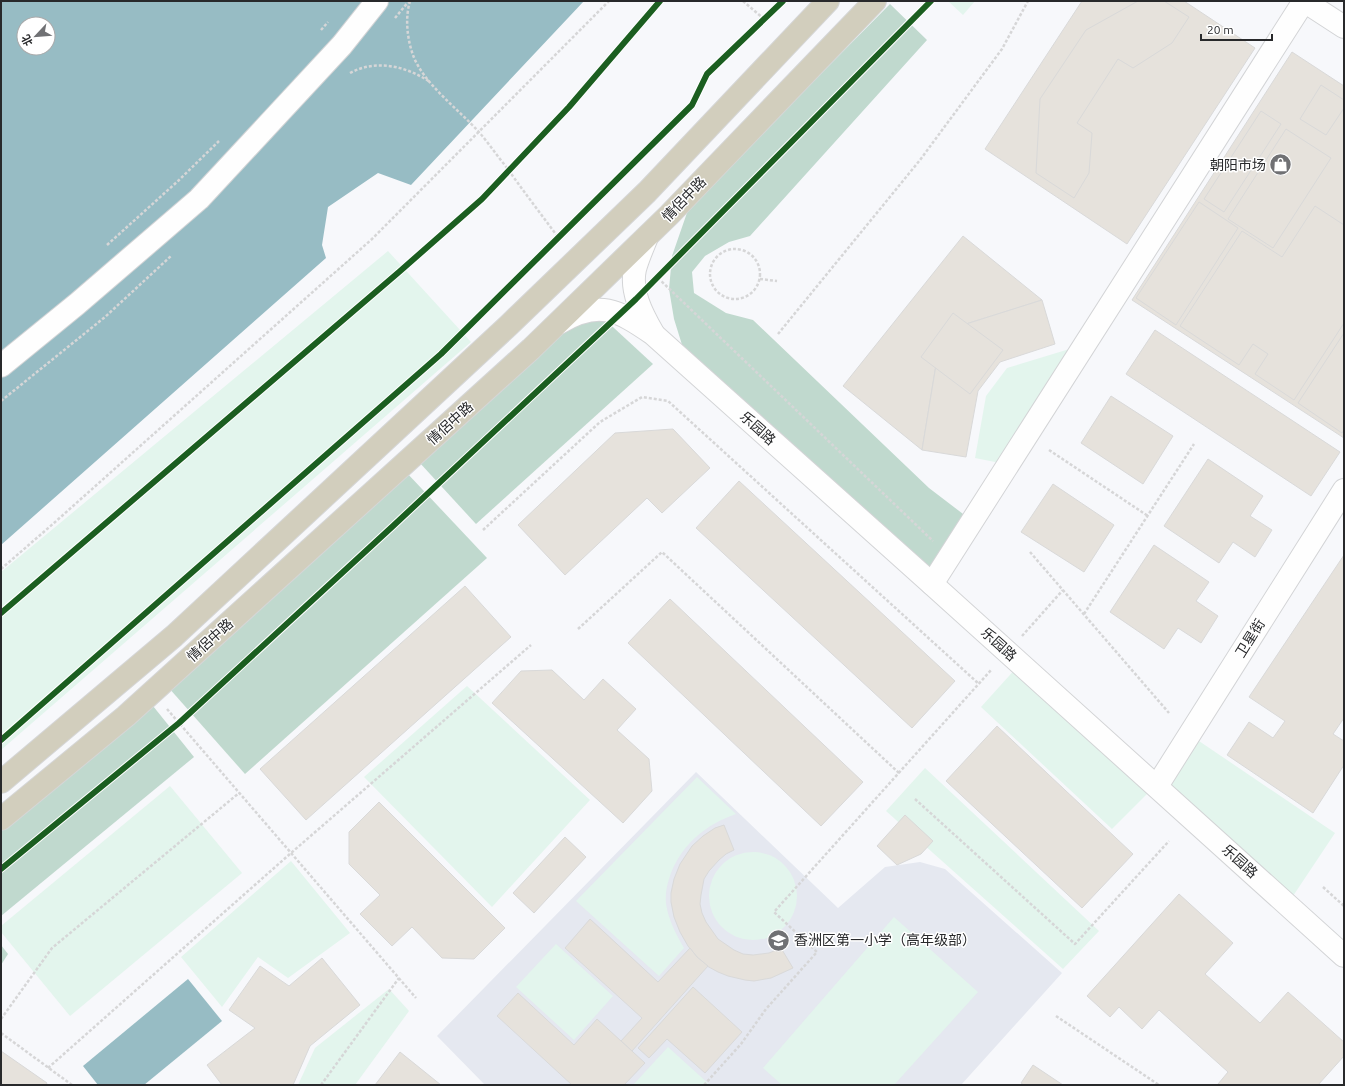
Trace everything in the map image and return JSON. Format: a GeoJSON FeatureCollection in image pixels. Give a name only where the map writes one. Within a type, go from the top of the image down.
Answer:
{"type":"FeatureCollection","features":[{"type":"Feature","properties":{"kind":"highway","name":"情侶中路"},"geometry":{"type":"LineString","coordinates":[[1,782],[174,636],[509,325],[647,192],[828,1]]}},
{"type":"Feature","properties":{"kind":"highway","name":"情侶中路"},"geometry":{"type":"LineString","coordinates":[[1,819],[126,716],[525,355],[647,237],[875,1]]}},
{"type":"Feature","properties":{"kind":"street"},"geometry":{"type":"LineString","coordinates":[[1,366],[77,304],[199,199],[342,45],[377,1]]}},
{"type":"Feature","properties":{"kind":"street"},"geometry":{"type":"LineString","coordinates":[[932,584],[1304,1],[1344,27]]}},
{"type":"Feature","properties":{"kind":"street"},"geometry":{"type":"LineString","coordinates":[[647,237],[635,270],[636,299],[654,334]]}},
{"type":"Feature","properties":{"kind":"street"},"geometry":{"type":"LineString","coordinates":[[555,326],[580,313],[596,310],[607,310],[620,313],[654,334]]}},
{"type":"Feature","properties":{"kind":"street","name":"乐园路"},"geometry":{"type":"LineString","coordinates":[[654,334],[1344,956]]}},
{"type":"Feature","properties":{"kind":"street","name":"卫星街"},"geometry":{"type":"LineString","coordinates":[[1157,786],[1344,490]]}},
{"type":"Feature","properties":{"kind":"path"},"geometry":{"type":"LineString","coordinates":[[410,1],[407,22],[408,38],[413,56],[421,71],[479,132],[558,237]]}},
{"type":"Feature","properties":{"kind":"path"},"geometry":{"type":"LineString","coordinates":[[1,569],[372,239],[609,1]]}},
{"type":"Feature","properties":{"kind":"path"},"geometry":{"type":"LineString","coordinates":[[744,1],[766,17],[758,25]]}},
{"type":"Feature","properties":{"kind":"path"},"geometry":{"type":"LineString","coordinates":[[778,334],[925,154],[1002,49],[1028,1]]}},
{"type":"Feature","properties":{"kind":"path"},"geometry":{"type":"LineString","coordinates":[[318,34],[332,18]]}},
{"type":"Feature","properties":{"kind":"path"},"geometry":{"type":"LineString","coordinates":[[344,76],[355,70],[367,67],[395,66],[420,75],[432,84]]}},
{"type":"Feature","properties":{"kind":"path"},"geometry":{"type":"LineString","coordinates":[[102,250],[222,137]]}},
{"type":"Feature","properties":{"kind":"path"},"geometry":{"type":"LineString","coordinates":[[503,176],[514,165]]}},
{"type":"Feature","properties":{"kind":"path"},"geometry":{"type":"LineString","coordinates":[[553,243],[564,232]]}},
{"type":"Feature","properties":{"kind":"path"},"geometry":{"type":"LineString","coordinates":[[730,250],[738,250],[746,252],[752,256],[760,270],[760,279],[752,293],[746,297],[730,299],[722,296],[716,290],[712,283],[710,274],[716,259],[722,253],[730,250]]}},
{"type":"Feature","properties":{"kind":"path"},"geometry":{"type":"LineString","coordinates":[[636,299],[663,272]]}},
{"type":"Feature","properties":{"kind":"path"},"geometry":{"type":"LineString","coordinates":[[657,278],[950,557]]}},
{"type":"Feature","properties":{"kind":"path"},"geometry":{"type":"LineString","coordinates":[[760,279],[777,282]]}},
{"type":"Feature","properties":{"kind":"path"},"geometry":{"type":"LineString","coordinates":[[483,530],[600,422],[642,397],[668,401],[979,684]]}},
{"type":"Feature","properties":{"kind":"path"},"geometry":{"type":"LineString","coordinates":[[1084,614],[1194,444]]}},
{"type":"Feature","properties":{"kind":"path"},"geometry":{"type":"LineString","coordinates":[[1049,450],[1148,516]]}},
{"type":"Feature","properties":{"kind":"path"},"geometry":{"type":"LineString","coordinates":[[578,629],[662,552],[899,773]]}},
{"type":"Feature","properties":{"kind":"path"},"geometry":{"type":"LineString","coordinates":[[1030,552],[1170,713]]}},
{"type":"Feature","properties":{"kind":"path"},"geometry":{"type":"LineString","coordinates":[[704,1085],[741,1044],[766,1009],[817,952],[774,912],[1064,590]]}},
{"type":"Feature","properties":{"kind":"path"},"geometry":{"type":"LineString","coordinates":[[48,1068],[291,853],[531,645]]}},
{"type":"Feature","properties":{"kind":"path"},"geometry":{"type":"LineString","coordinates":[[153,692],[416,998]]}},
{"type":"Feature","properties":{"kind":"path"},"geometry":{"type":"LineString","coordinates":[[173,728],[185,718]]}},
{"type":"Feature","properties":{"kind":"path"},"geometry":{"type":"LineString","coordinates":[[1,1019],[52,948],[239,793]]}},
{"type":"Feature","properties":{"kind":"path"},"geometry":{"type":"LineString","coordinates":[[915,799],[1074,944],[1169,841]]}},
{"type":"Feature","properties":{"kind":"path"},"geometry":{"type":"LineString","coordinates":[[1323,887],[1344,906]]}},
{"type":"Feature","properties":{"kind":"path"},"geometry":{"type":"LineString","coordinates":[[321,1085],[400,978]]}},
{"type":"Feature","properties":{"kind":"path"},"geometry":{"type":"LineString","coordinates":[[1056,1016],[1159,1085]]}},
{"type":"Feature","properties":{"kind":"path"},"geometry":{"type":"LineString","coordinates":[[1,1033],[72,1085]]}},
{"type":"Feature","properties":{"kind":"shaded area"},"geometry":{"type":"Polygon","coordinates":[[[948,1],[975,1],[963,15],[948,1]]]}},
{"type":"Feature","properties":{"kind":"shaded area"},"geometry":{"type":"Polygon","coordinates":[[[388,251],[471,342],[1,750],[1,572],[388,251]]]}},
{"type":"Feature","properties":{"kind":"shaded area"},"geometry":{"type":"Polygon","coordinates":[[[1076,347],[1000,463],[975,458],[986,396],[1007,368],[1076,347]]]}},
{"type":"Feature","properties":{"kind":"shaded area"},"geometry":{"type":"Polygon","coordinates":[[[1018,666],[1152,789],[1112,829],[981,707],[1018,666]]]}},
{"type":"Feature","properties":{"kind":"shaded area"},"geometry":{"type":"Polygon","coordinates":[[[467,686],[590,800],[492,907],[364,777],[467,686]]]}},
{"type":"Feature","properties":{"kind":"shaded area"},"geometry":{"type":"Polygon","coordinates":[[[1196,739],[1335,833],[1291,899],[1164,785],[1196,739]]]}},
{"type":"Feature","properties":{"kind":"shaded area"},"geometry":{"type":"Polygon","coordinates":[[[925,768],[1099,931],[1063,969],[886,811],[925,768]]]}},
{"type":"Feature","properties":{"kind":"shaded area","name":"香洲区第一小学（高年级部）"},"geometry":{"type":"Polygon","coordinates":[[[696,772],[838,908],[885,867],[920,862],[945,869],[1062,973],[961,1085],[485,1085],[437,1036],[696,772]]]}},
{"type":"Feature","properties":{"kind":"shaded area"},"geometry":{"type":"Polygon","coordinates":[[[697,777],[736,814],[715,823],[697,836],[676,862],[667,886],[666,904],[668,914],[676,934],[684,948],[659,976],[576,901],[697,777]]]}},
{"type":"Feature","properties":{"kind":"shaded area"},"geometry":{"type":"Polygon","coordinates":[[[170,786],[242,873],[70,1016],[1,932],[1,926],[170,786]]]}},
{"type":"Feature","properties":{"kind":"shaded area"},"geometry":{"type":"Polygon","coordinates":[[[753,852],[770,855],[784,865],[794,879],[797,896],[794,913],[784,927],[770,937],[753,940],[736,937],[722,927],[712,913],[709,896],[712,879],[722,865],[736,855],[753,852]]]}},
{"type":"Feature","properties":{"kind":"shaded area"},"geometry":{"type":"Polygon","coordinates":[[[291,861],[350,933],[288,978],[258,957],[222,1007],[181,957],[291,861]]]}},
{"type":"Feature","properties":{"kind":"shaded area"},"geometry":{"type":"Polygon","coordinates":[[[894,917],[978,992],[894,1085],[782,1085],[763,1068],[894,917]]]}},
{"type":"Feature","properties":{"kind":"shaded area"},"geometry":{"type":"Polygon","coordinates":[[[556,944],[613,996],[574,1040],[516,987],[556,944]]]}},
{"type":"Feature","properties":{"kind":"shaded area"},"geometry":{"type":"Polygon","coordinates":[[[389,989],[409,1011],[355,1085],[298,1085],[315,1048],[389,989]]]}},
{"type":"Feature","properties":{"kind":"shaded area"},"geometry":{"type":"Polygon","coordinates":[[[668,1047],[710,1085],[633,1085],[668,1047]]]}},
{"type":"Feature","properties":{"kind":"green space"},"geometry":{"type":"Polygon","coordinates":[[[890,4],[927,40],[750,236],[729,242],[705,256],[692,272],[694,293],[726,313],[753,320],[929,488],[967,517],[930,574],[683,348],[674,319],[669,289],[672,256],[689,207],[890,4]]]}},
{"type":"Feature","properties":{"kind":"green space"},"geometry":{"type":"Polygon","coordinates":[[[588,304],[653,364],[476,524],[419,462],[588,304]]]}},
{"type":"Feature","properties":{"kind":"green space"},"geometry":{"type":"Polygon","coordinates":[[[406,472],[487,558],[245,774],[168,687],[406,472]]]}},
{"type":"Feature","properties":{"kind":"green space"},"geometry":{"type":"Polygon","coordinates":[[[153,706],[194,757],[1,916],[1,830],[153,706]]]}},
{"type":"Feature","properties":{"kind":"green space"},"geometry":{"type":"Polygon","coordinates":[[[1,945],[8,954],[1,965],[1,945]]]}},
{"type":"Feature","properties":{"kind":"water"},"geometry":{"type":"Polygon","coordinates":[[[1,1],[584,1],[411,185],[378,173],[328,207],[322,245],[326,258],[1,545],[1,1]]]}},
{"type":"Feature","properties":{"kind":"water"},"geometry":{"type":"Polygon","coordinates":[[[188,979],[222,1021],[144,1085],[98,1085],[83,1066],[188,979]]]}},
{"type":"Feature","properties":{"kind":"building"},"geometry":{"type":"Polygon","coordinates":[[[1082,1],[1184,1],[1255,48],[1127,244],[985,149],[1082,1]]]}},
{"type":"Feature","properties":{"kind":"building"},"geometry":{"type":"Polygon","coordinates":[[[1138,1],[1164,1],[1189,17],[1172,43],[1133,68],[1118,59],[1077,123],[1092,133],[1089,173],[1074,198],[1036,173],[1040,99],[1086,30],[1138,1]]]}},
{"type":"Feature","properties":{"kind":"building","name":"朝阳市场"},"geometry":{"type":"Polygon","coordinates":[[[1292,52],[1344,86],[1344,438],[1132,300],[1292,52]]]}},
{"type":"Feature","properties":{"kind":"building"},"geometry":{"type":"Polygon","coordinates":[[[1321,85],[1344,100],[1344,108],[1326,135],[1300,119],[1321,85]]]}},
{"type":"Feature","properties":{"kind":"building"},"geometry":{"type":"Polygon","coordinates":[[[1261,111],[1281,124],[1224,212],[1204,199],[1261,111]]]}},
{"type":"Feature","properties":{"kind":"building"},"geometry":{"type":"Polygon","coordinates":[[[1286,129],[1331,158],[1273,248],[1228,219],[1286,129]]]}},
{"type":"Feature","properties":{"kind":"building"},"geometry":{"type":"Polygon","coordinates":[[[1199,202],[1238,228],[1176,325],[1136,298],[1199,202]]]}},
{"type":"Feature","properties":{"kind":"building"},"geometry":{"type":"Polygon","coordinates":[[[1315,206],[1344,225],[1344,323],[1294,400],[1255,374],[1268,354],[1253,344],[1239,365],[1180,326],[1242,231],[1282,257],[1315,206]]]}},
{"type":"Feature","properties":{"kind":"building"},"geometry":{"type":"Polygon","coordinates":[[[963,236],[1042,300],[966,324],[936,365],[922,450],[843,386],[963,236]]]}},
{"type":"Feature","properties":{"kind":"building"},"geometry":{"type":"Polygon","coordinates":[[[1042,300],[1055,344],[1000,362],[978,391],[966,457],[922,450],[936,365],[966,324],[1042,300]]]}},
{"type":"Feature","properties":{"kind":"building"},"geometry":{"type":"Polygon","coordinates":[[[953,313],[1003,350],[970,394],[921,357],[953,313]]]}},
{"type":"Feature","properties":{"kind":"building"},"geometry":{"type":"Polygon","coordinates":[[[1155,330],[1340,452],[1311,496],[1126,374],[1155,330]]]}},
{"type":"Feature","properties":{"kind":"building"},"geometry":{"type":"Polygon","coordinates":[[[1344,333],[1344,430],[1342,433],[1298,403],[1344,333]]]}},
{"type":"Feature","properties":{"kind":"building"},"geometry":{"type":"Polygon","coordinates":[[[1111,396],[1173,436],[1143,484],[1081,443],[1111,396]]]}},
{"type":"Feature","properties":{"kind":"building"},"geometry":{"type":"Polygon","coordinates":[[[673,429],[710,468],[662,513],[647,498],[565,575],[518,525],[615,433],[673,429]]]}},
{"type":"Feature","properties":{"kind":"building"},"geometry":{"type":"Polygon","coordinates":[[[1208,459],[1263,496],[1250,516],[1272,530],[1255,557],[1233,542],[1219,563],[1164,526],[1208,459]]]}},
{"type":"Feature","properties":{"kind":"building"},"geometry":{"type":"Polygon","coordinates":[[[739,481],[955,681],[912,728],[696,528],[739,481]]]}},
{"type":"Feature","properties":{"kind":"building"},"geometry":{"type":"Polygon","coordinates":[[[1053,484],[1114,525],[1084,572],[1021,532],[1053,484]]]}},
{"type":"Feature","properties":{"kind":"building"},"geometry":{"type":"Polygon","coordinates":[[[1154,545],[1209,582],[1196,601],[1218,616],[1201,643],[1178,628],[1164,649],[1110,612],[1154,545]]]}},
{"type":"Feature","properties":{"kind":"building"},"geometry":{"type":"Polygon","coordinates":[[[1344,555],[1344,718],[1333,734],[1344,741],[1344,765],[1313,813],[1227,755],[1249,722],[1273,738],[1285,721],[1249,697],[1344,555]]]}},
{"type":"Feature","properties":{"kind":"building"},"geometry":{"type":"Polygon","coordinates":[[[465,586],[511,637],[306,820],[260,769],[465,586]]]}},
{"type":"Feature","properties":{"kind":"building"},"geometry":{"type":"Polygon","coordinates":[[[670,599],[863,782],[821,826],[628,643],[670,599]]]}},
{"type":"Feature","properties":{"kind":"building"},"geometry":{"type":"Polygon","coordinates":[[[552,670],[584,700],[603,679],[636,709],[617,730],[649,759],[652,791],[623,823],[492,703],[521,671],[552,670]]]}},
{"type":"Feature","properties":{"kind":"building"},"geometry":{"type":"Polygon","coordinates":[[[997,726],[1133,854],[1082,908],[946,781],[997,726]]]}},
{"type":"Feature","properties":{"kind":"building"},"geometry":{"type":"Polygon","coordinates":[[[379,802],[505,928],[474,959],[442,958],[412,927],[392,946],[360,914],[380,895],[349,864],[349,832],[379,802]]]}},
{"type":"Feature","properties":{"kind":"building"},"geometry":{"type":"Polygon","coordinates":[[[905,815],[933,841],[921,854],[897,865],[877,846],[905,815]]]}},
{"type":"Feature","properties":{"kind":"building"},"geometry":{"type":"Polygon","coordinates":[[[724,825],[734,850],[719,860],[704,879],[700,904],[702,913],[706,922],[718,939],[734,950],[743,954],[753,955],[769,953],[781,948],[793,968],[771,978],[754,981],[745,980],[728,976],[707,966],[688,946],[674,917],[671,893],[674,879],[680,864],[692,846],[703,836],[715,828],[724,825]]]}},
{"type":"Feature","properties":{"kind":"building"},"geometry":{"type":"Polygon","coordinates":[[[565,837],[586,857],[534,913],[513,893],[565,837]]]}},
{"type":"Feature","properties":{"kind":"building"},"geometry":{"type":"Polygon","coordinates":[[[1179,894],[1233,943],[1205,974],[1260,1023],[1288,992],[1344,1042],[1344,1056],[1318,1085],[1219,1085],[1218,1084],[1228,1072],[1159,1010],[1142,1029],[1119,1007],[1110,1017],[1087,996],[1179,894]]]}},
{"type":"Feature","properties":{"kind":"building"},"geometry":{"type":"Polygon","coordinates":[[[590,919],[658,982],[690,948],[697,957],[708,966],[632,1051],[621,1041],[642,1018],[565,948],[590,919]]]}},
{"type":"Feature","properties":{"kind":"building"},"geometry":{"type":"Polygon","coordinates":[[[322,958],[360,1005],[310,1046],[293,1085],[222,1085],[207,1065],[255,1028],[229,1010],[260,966],[289,986],[322,958]]]}},
{"type":"Feature","properties":{"kind":"building"},"geometry":{"type":"Polygon","coordinates":[[[693,987],[742,1032],[705,1073],[667,1039],[649,1058],[638,1048],[693,987]]]}},
{"type":"Feature","properties":{"kind":"building"},"geometry":{"type":"Polygon","coordinates":[[[518,993],[574,1045],[597,1019],[645,1063],[624,1085],[572,1085],[497,1016],[518,993]]]}},
{"type":"Feature","properties":{"kind":"building"},"geometry":{"type":"Polygon","coordinates":[[[1,1051],[47,1083],[46,1085],[1,1085],[1,1051]]]}},
{"type":"Feature","properties":{"kind":"building"},"geometry":{"type":"Polygon","coordinates":[[[400,1052],[441,1085],[375,1085],[400,1052]]]}},
{"type":"Feature","properties":{"kind":"building"},"geometry":{"type":"Polygon","coordinates":[[[1033,1065],[1063,1085],[1024,1085],[1021,1083],[1033,1065]]]}},
{"type":"Feature","properties":{"kind":"cycle path"},"geometry":{"type":"LineString","coordinates":[[1,613],[482,199],[569,107],[660,1]]}},
{"type":"Feature","properties":{"kind":"cycle path"},"geometry":{"type":"LineString","coordinates":[[1,740],[441,354],[692,105],[707,74],[783,1]]}},
{"type":"Feature","properties":{"kind":"cycle path"},"geometry":{"type":"LineString","coordinates":[[1,869],[179,723],[393,526],[636,299],[931,1]]}},
{"type":"Feature","properties":{"kind":"place","name":"朝阳市场"},"geometry":{"type":"Point","coordinates":[1281,165]}},
{"type":"Feature","properties":{"kind":"place","name":"香洲区第一小学（高年级部）"},"geometry":{"type":"Point","coordinates":[778,940]}}]}
